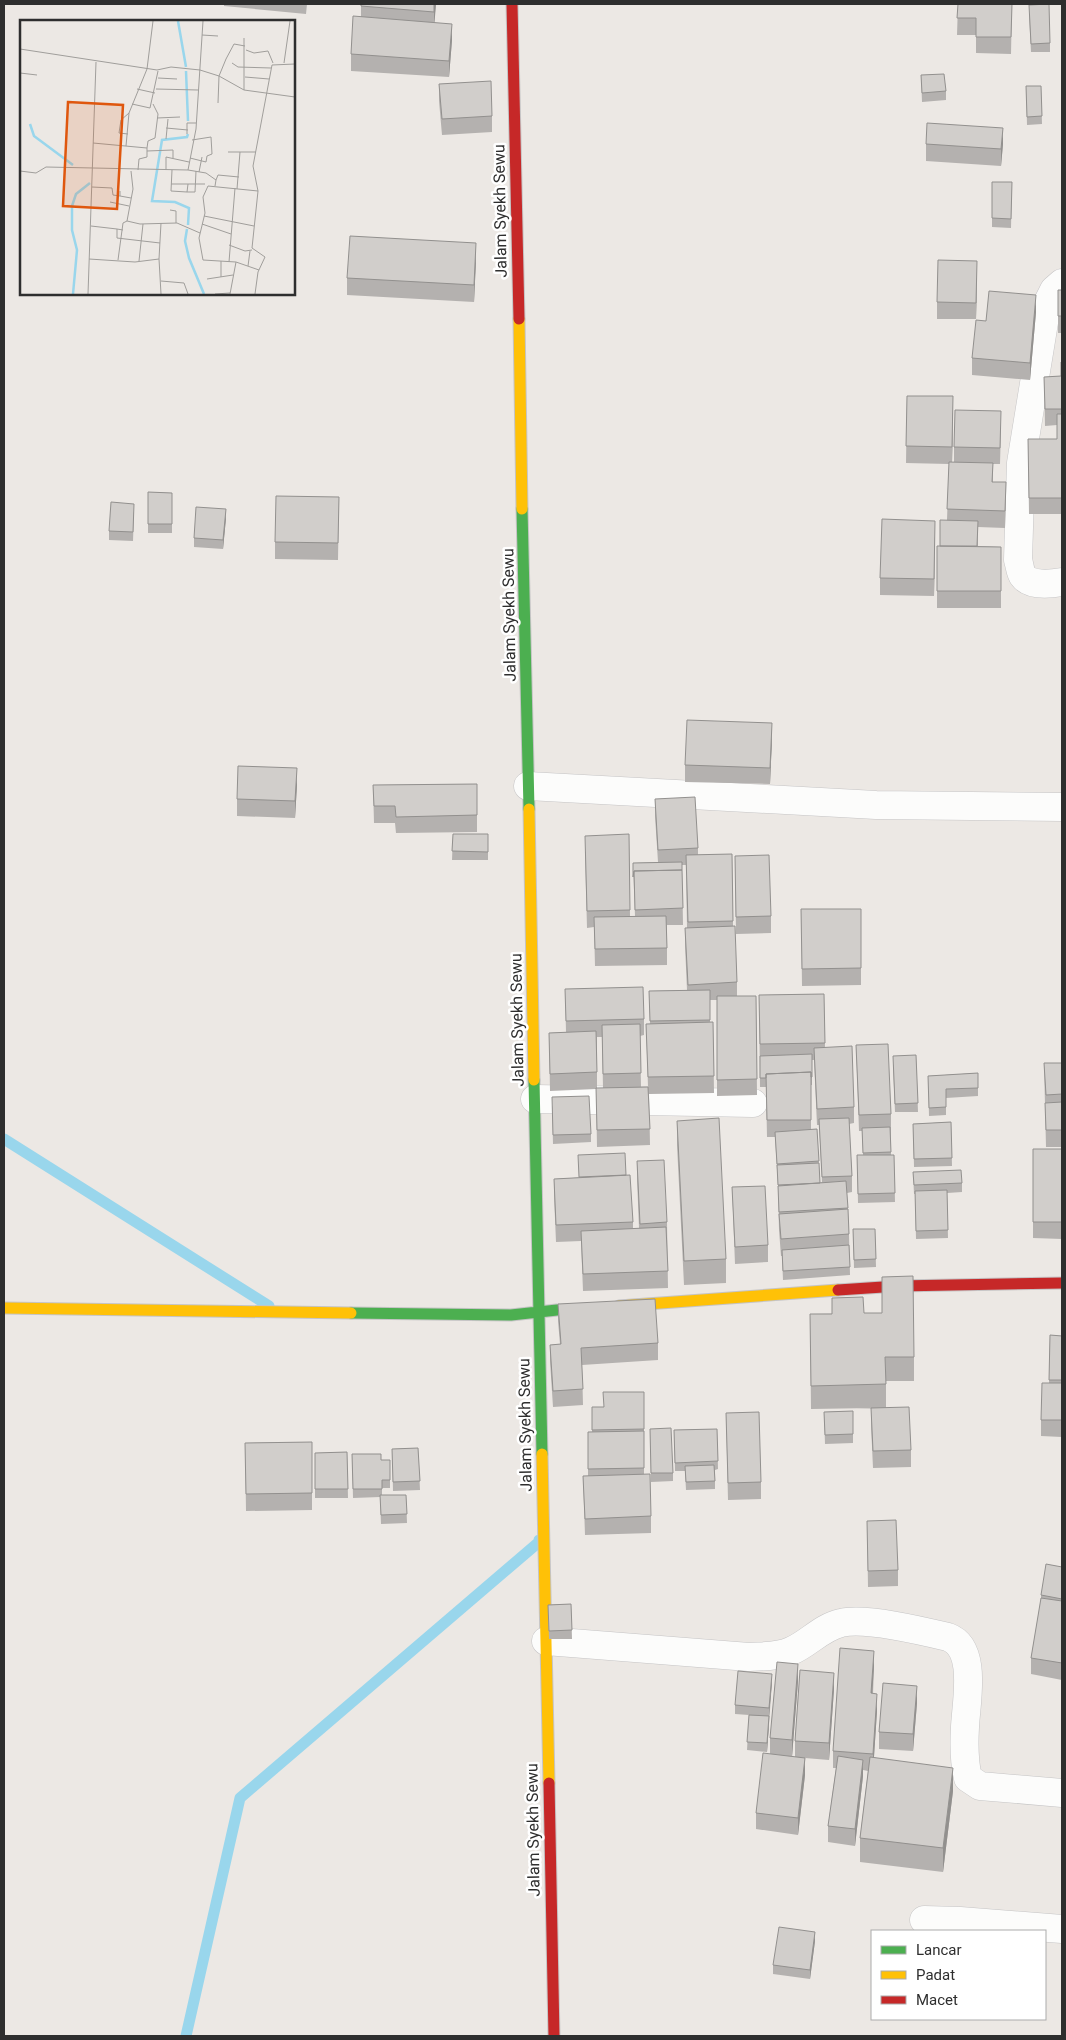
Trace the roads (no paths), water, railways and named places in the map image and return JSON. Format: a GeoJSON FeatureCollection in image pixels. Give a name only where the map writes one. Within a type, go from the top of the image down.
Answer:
{"type":"FeatureCollection","features":[{"type":"Feature","properties":{"kind":"street","name":"Jalam Syekh Sewu"},"geometry":{"type":"LineString","coordinates":[[512,4],[535,1099],[536,1313],[546,1641],[554,2036]]}},
{"type":"Feature","properties":{"kind":"street"},"geometry":{"type":"LineString","coordinates":[[1062,283],[1054,290],[1047,304],[1021,463],[1018,560],[1022,575],[1027,580],[1043,584],[1062,582]]}},
{"type":"Feature","properties":{"kind":"street"},"geometry":{"type":"LineString","coordinates":[[528,786],[876,805],[1062,807]]}},
{"type":"Feature","properties":{"kind":"street"},"geometry":{"type":"LineString","coordinates":[[535,1099],[753,1103]]}},
{"type":"Feature","properties":{"kind":"street"},"geometry":{"type":"LineString","coordinates":[[606,1307],[898,1286],[1062,1283]]}},
{"type":"Feature","properties":{"kind":"street"},"geometry":{"type":"LineString","coordinates":[[4,1308],[511,1315],[568,1310]]}},
{"type":"Feature","properties":{"kind":"street"},"geometry":{"type":"LineString","coordinates":[[546,1641],[749,1657],[778,1655],[791,1651],[830,1626],[842,1622],[882,1624],[955,1639],[966,1659],[968,1684],[965,1752],[968,1778],[980,1786],[1062,1793]]}},
{"type":"Feature","properties":{"kind":"street"},"geometry":{"type":"LineString","coordinates":[[924,1920],[960,1920],[1062,1929]]}},
{"type":"Feature","properties":{"kind":"waterway"},"geometry":{"type":"LineString","coordinates":[[4,1139],[269,1306]]}},
{"type":"Feature","properties":{"kind":"waterway"},"geometry":{"type":"LineString","coordinates":[[186,2036],[240,1798],[539,1542],[539,1540]]}}]}
